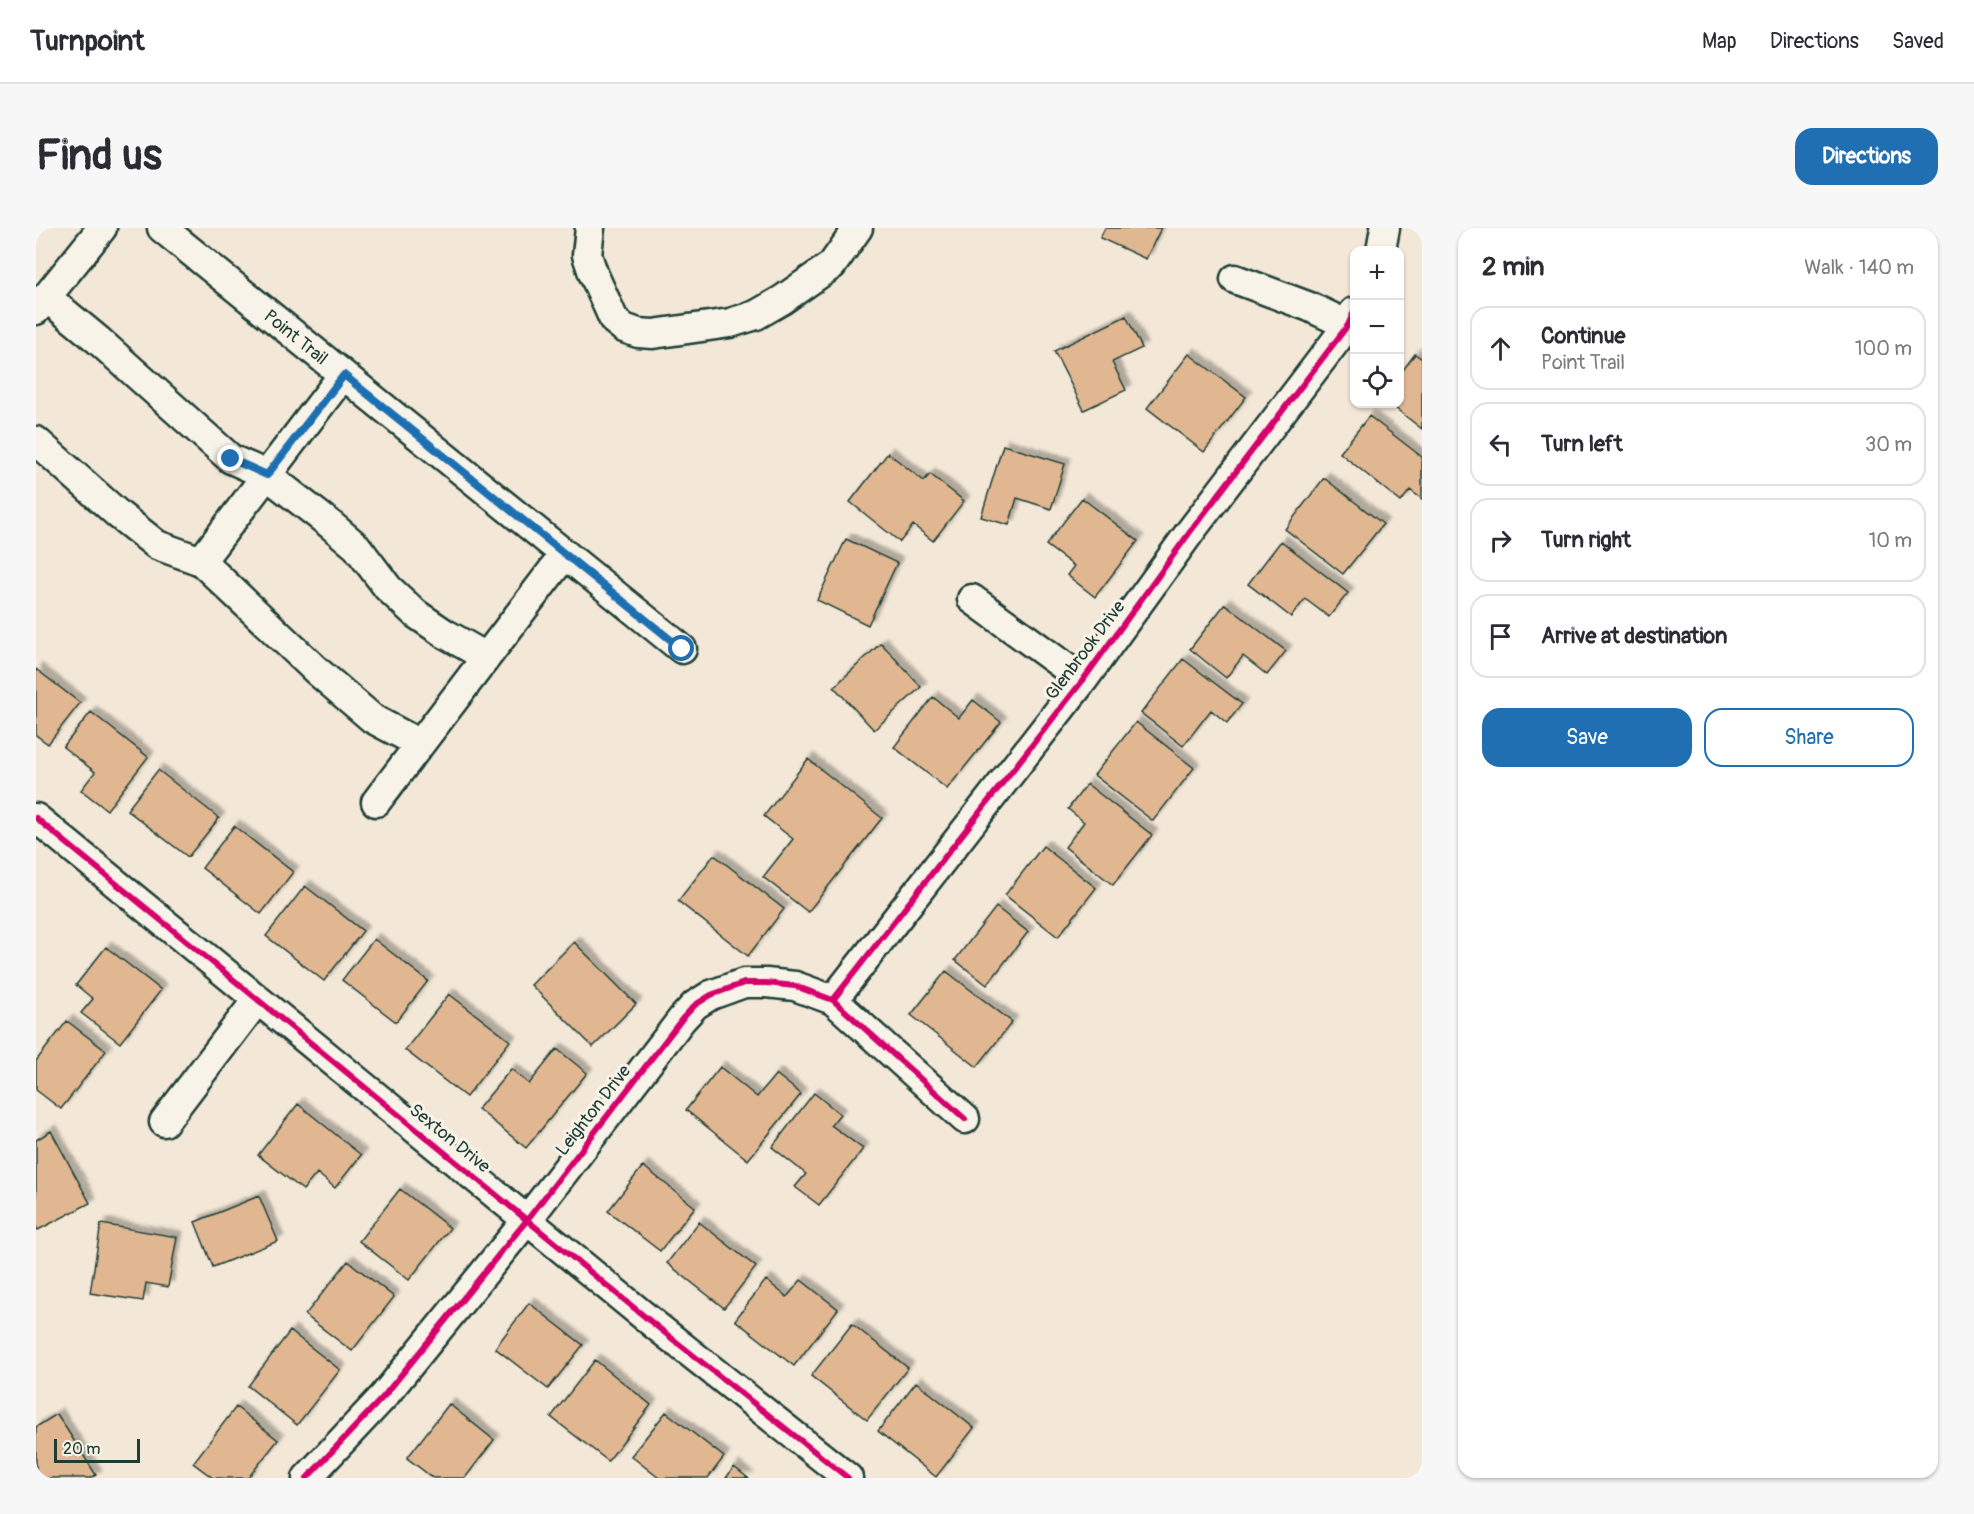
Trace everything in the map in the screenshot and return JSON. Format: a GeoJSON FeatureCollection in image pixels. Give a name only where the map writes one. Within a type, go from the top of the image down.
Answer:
{"type":"FeatureCollection","features":[{"type":"Feature","properties":{"kind":"street"},"geometry":{"type":"LineString","coordinates":[[102,228],[41,303],[98,340],[231,459],[267,475],[357,547],[388,588],[416,614],[486,657]]}},
{"type":"Feature","properties":{"kind":"street","name":"Point Trail"},"geometry":{"type":"LineString","coordinates":[[162,228],[682,649]]}},
{"type":"Feature","properties":{"kind":"street"},"geometry":{"type":"LineString","coordinates":[[590,228],[587,255],[592,273],[614,320],[624,328],[639,333],[653,334],[730,323],[756,315],[832,265],[858,228]]}},
{"type":"Feature","properties":{"kind":"street"},"geometry":{"type":"LineString","coordinates":[[1382,246],[1385,228]]}},
{"type":"Feature","properties":{"kind":"street"},"geometry":{"type":"LineString","coordinates":[[1235,279],[1310,307],[1350,318]]}},
{"type":"Feature","properties":{"kind":"street","name":"Glenbrook Drive"},"geometry":{"type":"LineString","coordinates":[[833,1000],[1083,680],[1190,532],[1350,319]]}},
{"type":"Feature","properties":{"kind":"street"},"geometry":{"type":"LineString","coordinates":[[201,561],[344,375]]}},
{"type":"Feature","properties":{"kind":"street"},"geometry":{"type":"LineString","coordinates":[[36,441],[119,515],[157,545],[201,561],[317,671],[373,719],[420,744]]}},
{"type":"Feature","properties":{"kind":"street"},"geometry":{"type":"LineString","coordinates":[[376,802],[565,554]]}},
{"type":"Feature","properties":{"kind":"street"},"geometry":{"type":"LineString","coordinates":[[972,599],[1083,680]]}},
{"type":"Feature","properties":{"kind":"street","name":"Sexton Drive"},"geometry":{"type":"LineString","coordinates":[[36,818],[655,1325],[848,1478]]}},
{"type":"Feature","properties":{"kind":"street","name":"Leighton Drive"},"geometry":{"type":"LineString","coordinates":[[307,1478],[384,1396],[527,1220],[682,1019],[695,1005],[711,995],[744,984],[766,983],[795,986],[833,1000],[965,1119]]}},
{"type":"Feature","properties":{"kind":"street"},"geometry":{"type":"LineString","coordinates":[[164,1122],[257,1000]]}},
{"type":"Feature","properties":{"kind":"building"},"geometry":{"type":"Polygon","coordinates":[[[1105,228],[1161,228],[1146,259],[1100,238],[1105,228]]]}},
{"type":"Feature","properties":{"kind":"building"},"geometry":{"type":"Polygon","coordinates":[[[1126,316],[1142,348],[1112,362],[1126,390],[1084,410],[1054,351],[1126,316]]]}},
{"type":"Feature","properties":{"kind":"building"},"geometry":{"type":"Polygon","coordinates":[[[1189,354],[1246,397],[1204,452],[1147,408],[1189,354]]]}},
{"type":"Feature","properties":{"kind":"building"},"geometry":{"type":"Polygon","coordinates":[[[1415,354],[1422,359],[1422,429],[1395,408],[1404,408],[1404,369],[1415,354]]]}},
{"type":"Feature","properties":{"kind":"building"},"geometry":{"type":"Polygon","coordinates":[[[1369,416],[1422,457],[1422,499],[1410,490],[1401,502],[1340,453],[1369,416]]]}},
{"type":"Feature","properties":{"kind":"building"},"geometry":{"type":"Polygon","coordinates":[[[1003,445],[1065,464],[1051,509],[1017,498],[1009,525],[981,517],[1003,445]]]}},
{"type":"Feature","properties":{"kind":"building"},"geometry":{"type":"Polygon","coordinates":[[[888,453],[924,481],[930,474],[964,501],[933,541],[913,525],[900,542],[850,502],[888,453]]]}},
{"type":"Feature","properties":{"kind":"building"},"geometry":{"type":"Polygon","coordinates":[[[1324,478],[1383,524],[1343,574],[1285,529],[1324,478]]]}},
{"type":"Feature","properties":{"kind":"building"},"geometry":{"type":"Polygon","coordinates":[[[1082,498],[1138,541],[1095,597],[1067,575],[1074,566],[1046,545],[1082,498]]]}},
{"type":"Feature","properties":{"kind":"building"},"geometry":{"type":"Polygon","coordinates":[[[846,539],[897,563],[868,625],[817,600],[846,539]]]}},
{"type":"Feature","properties":{"kind":"building"},"geometry":{"type":"Polygon","coordinates":[[[1281,541],[1348,593],[1329,617],[1305,599],[1291,617],[1248,584],[1281,541]]]}},
{"type":"Feature","properties":{"kind":"building"},"geometry":{"type":"Polygon","coordinates":[[[1225,604],[1286,651],[1267,675],[1243,656],[1226,678],[1190,649],[1225,604]]]}},
{"type":"Feature","properties":{"kind":"building"},"geometry":{"type":"Polygon","coordinates":[[[881,643],[921,687],[874,730],[834,687],[881,643]]]}},
{"type":"Feature","properties":{"kind":"building"},"geometry":{"type":"Polygon","coordinates":[[[1183,659],[1242,704],[1227,723],[1211,710],[1183,746],[1141,713],[1183,659]]]}},
{"type":"Feature","properties":{"kind":"building"},"geometry":{"type":"Polygon","coordinates":[[[36,669],[80,703],[48,744],[36,735],[36,669]]]}},
{"type":"Feature","properties":{"kind":"building"},"geometry":{"type":"Polygon","coordinates":[[[933,697],[959,718],[973,700],[1001,722],[947,789],[894,747],[933,697]]]}},
{"type":"Feature","properties":{"kind":"building"},"geometry":{"type":"Polygon","coordinates":[[[91,712],[148,757],[107,810],[81,790],[95,772],[63,747],[91,712]]]}},
{"type":"Feature","properties":{"kind":"building"},"geometry":{"type":"Polygon","coordinates":[[[1136,722],[1194,768],[1153,821],[1094,775],[1136,722]]]}},
{"type":"Feature","properties":{"kind":"building"},"geometry":{"type":"Polygon","coordinates":[[[808,759],[882,818],[808,912],[763,877],[793,839],[764,816],[808,759]]]}},
{"type":"Feature","properties":{"kind":"building"},"geometry":{"type":"Polygon","coordinates":[[[158,770],[219,818],[188,857],[127,810],[158,770]]]}},
{"type":"Feature","properties":{"kind":"building"},"geometry":{"type":"Polygon","coordinates":[[[1087,784],[1152,835],[1113,885],[1065,847],[1084,822],[1068,809],[1087,784]]]}},
{"type":"Feature","properties":{"kind":"building"},"geometry":{"type":"Polygon","coordinates":[[[234,826],[293,872],[261,914],[202,868],[234,826]]]}},
{"type":"Feature","properties":{"kind":"building"},"geometry":{"type":"Polygon","coordinates":[[[1043,846],[1096,888],[1058,937],[1005,895],[1043,846]]]}},
{"type":"Feature","properties":{"kind":"building"},"geometry":{"type":"Polygon","coordinates":[[[714,855],[784,909],[748,956],[678,901],[714,855]]]}},
{"type":"Feature","properties":{"kind":"building"},"geometry":{"type":"Polygon","coordinates":[[[305,886],[363,931],[324,981],[266,936],[305,886]]]}},
{"type":"Feature","properties":{"kind":"building"},"geometry":{"type":"Polygon","coordinates":[[[996,907],[1028,932],[987,985],[955,960],[996,907]]]}},
{"type":"Feature","properties":{"kind":"building"},"geometry":{"type":"Polygon","coordinates":[[[374,939],[428,981],[396,1022],[342,980],[374,939]]]}},
{"type":"Feature","properties":{"kind":"building"},"geometry":{"type":"Polygon","coordinates":[[[574,942],[636,1004],[593,1047],[531,985],[574,942]]]}},
{"type":"Feature","properties":{"kind":"building"},"geometry":{"type":"Polygon","coordinates":[[[106,947],[161,990],[120,1043],[81,1013],[93,999],[76,985],[106,947]]]}},
{"type":"Feature","properties":{"kind":"building"},"geometry":{"type":"Polygon","coordinates":[[[946,971],[1012,1022],[977,1067],[911,1015],[946,971]]]}},
{"type":"Feature","properties":{"kind":"building"},"geometry":{"type":"Polygon","coordinates":[[[449,994],[510,1041],[466,1097],[405,1050],[449,994]]]}},
{"type":"Feature","properties":{"kind":"building"},"geometry":{"type":"Polygon","coordinates":[[[67,1021],[106,1051],[61,1109],[36,1090],[36,1061],[67,1021]]]}},
{"type":"Feature","properties":{"kind":"building"},"geometry":{"type":"Polygon","coordinates":[[[557,1049],[587,1073],[526,1148],[478,1109],[511,1069],[529,1084],[557,1049]]]}},
{"type":"Feature","properties":{"kind":"building"},"geometry":{"type":"Polygon","coordinates":[[[720,1067],[757,1097],[776,1074],[801,1094],[748,1160],[686,1110],[720,1067]]]}},
{"type":"Feature","properties":{"kind":"building"},"geometry":{"type":"Polygon","coordinates":[[[814,1093],[840,1114],[831,1125],[863,1149],[819,1205],[795,1187],[806,1174],[772,1147],[814,1093]]]}},
{"type":"Feature","properties":{"kind":"building"},"geometry":{"type":"Polygon","coordinates":[[[298,1104],[361,1155],[335,1188],[317,1173],[303,1190],[258,1155],[298,1104]]]}},
{"type":"Feature","properties":{"kind":"building"},"geometry":{"type":"Polygon","coordinates":[[[51,1131],[90,1203],[38,1230],[36,1227],[36,1140],[51,1131]]]}},
{"type":"Feature","properties":{"kind":"building"},"geometry":{"type":"Polygon","coordinates":[[[643,1166],[695,1207],[660,1251],[608,1211],[643,1166]]]}},
{"type":"Feature","properties":{"kind":"building"},"geometry":{"type":"Polygon","coordinates":[[[400,1189],[450,1228],[409,1280],[359,1241],[400,1189]]]}},
{"type":"Feature","properties":{"kind":"building"},"geometry":{"type":"Polygon","coordinates":[[[259,1196],[278,1241],[213,1267],[195,1222],[259,1196]]]}},
{"type":"Feature","properties":{"kind":"building"},"geometry":{"type":"Polygon","coordinates":[[[699,1222],[756,1267],[724,1308],[667,1263],[699,1222]]]}},
{"type":"Feature","properties":{"kind":"building"},"geometry":{"type":"Polygon","coordinates":[[[101,1224],[177,1237],[168,1287],[146,1283],[143,1301],[90,1293],[101,1224]]]}},
{"type":"Feature","properties":{"kind":"building"},"geometry":{"type":"Polygon","coordinates":[[[348,1261],[394,1297],[352,1351],[305,1315],[348,1261]]]}},
{"type":"Feature","properties":{"kind":"building"},"geometry":{"type":"Polygon","coordinates":[[[766,1280],[787,1297],[801,1280],[838,1309],[794,1366],[735,1320],[766,1280]]]}},
{"type":"Feature","properties":{"kind":"building"},"geometry":{"type":"Polygon","coordinates":[[[529,1303],[583,1345],[548,1389],[495,1348],[529,1303]]]}},
{"type":"Feature","properties":{"kind":"building"},"geometry":{"type":"Polygon","coordinates":[[[852,1324],[908,1368],[867,1420],[811,1376],[852,1324]]]}},
{"type":"Feature","properties":{"kind":"building"},"geometry":{"type":"Polygon","coordinates":[[[290,1331],[340,1370],[297,1425],[248,1386],[290,1331]]]}},
{"type":"Feature","properties":{"kind":"building"},"geometry":{"type":"Polygon","coordinates":[[[595,1360],[651,1405],[608,1461],[551,1417],[595,1360]]]}},
{"type":"Feature","properties":{"kind":"building"},"geometry":{"type":"Polygon","coordinates":[[[916,1382],[974,1428],[936,1477],[878,1431],[916,1382]]]}},
{"type":"Feature","properties":{"kind":"building"},"geometry":{"type":"Polygon","coordinates":[[[449,1404],[494,1440],[465,1478],[433,1478],[407,1458],[449,1404]]]}},
{"type":"Feature","properties":{"kind":"building"},"geometry":{"type":"Polygon","coordinates":[[[236,1407],[278,1440],[248,1478],[213,1478],[193,1463],[236,1407]]]}},
{"type":"Feature","properties":{"kind":"building"},"geometry":{"type":"Polygon","coordinates":[[[666,1412],[724,1457],[708,1478],[659,1478],[631,1456],[666,1412]]]}},
{"type":"Feature","properties":{"kind":"building"},"geometry":{"type":"Polygon","coordinates":[[[57,1414],[96,1475],[91,1478],[36,1478],[36,1427],[57,1414]]]}},
{"type":"Feature","properties":{"kind":"building"},"geometry":{"type":"Polygon","coordinates":[[[734,1467],[748,1478],[726,1478],[734,1467]]]}},
{"type":"Feature","properties":{"kind":"cycle path"},"geometry":{"type":"LineString","coordinates":[[833,1000],[1083,680],[1190,532],[1350,321]]}},
{"type":"Feature","properties":{"kind":"cycle path"},"geometry":{"type":"LineString","coordinates":[[36,818],[655,1325],[848,1478]]}},
{"type":"Feature","properties":{"kind":"cycle path"},"geometry":{"type":"LineString","coordinates":[[307,1478],[384,1396],[527,1220],[682,1019],[695,1005],[711,995],[744,983],[766,983],[795,986],[833,1000],[965,1119]]}},
{"type":"Feature","properties":{"kind":"route"},"geometry":{"type":"LineString","coordinates":[[231,459],[267,475],[344,375],[682,649]]}}]}
